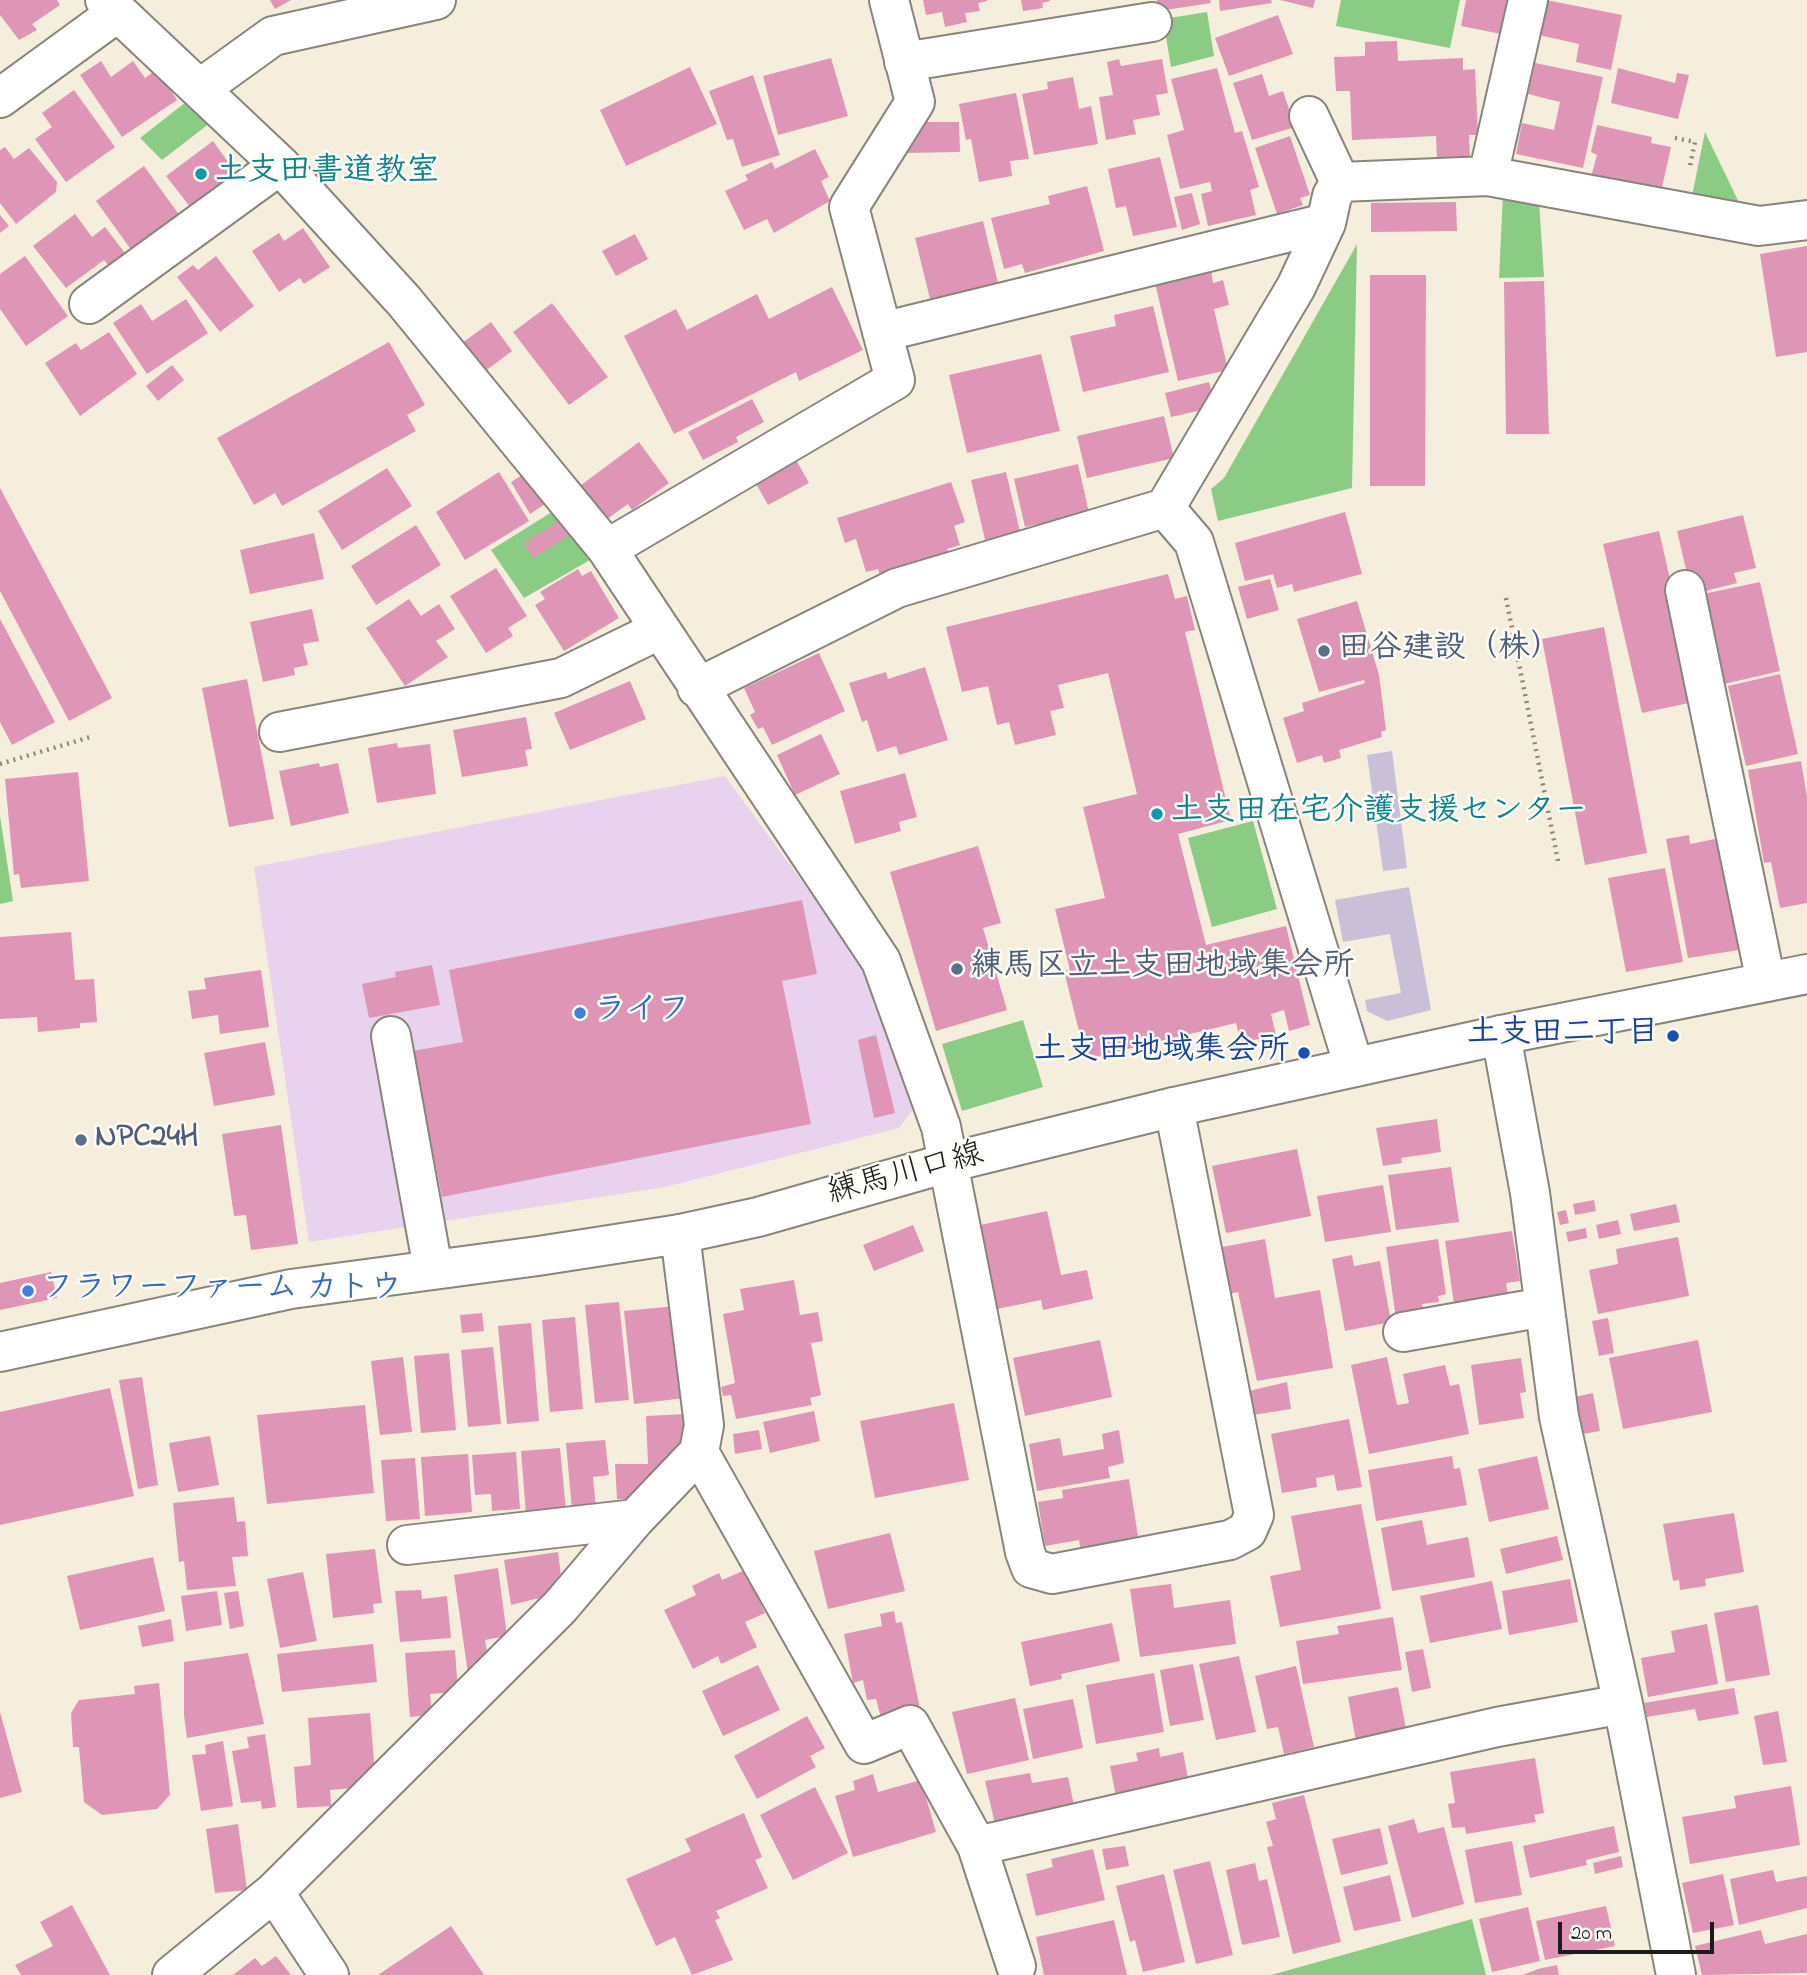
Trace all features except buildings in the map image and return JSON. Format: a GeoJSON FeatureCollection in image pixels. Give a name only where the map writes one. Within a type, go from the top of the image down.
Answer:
{"type":"FeatureCollection","features":[{"type":"Feature","properties":{"kind":"street"},"geometry":{"type":"LineString","coordinates":[[607,549],[895,380],[849,207],[915,102],[889,0]]}},
{"type":"Feature","properties":{"kind":"street"},"geometry":{"type":"LineString","coordinates":[[1488,176],[1528,0]]}},
{"type":"Feature","properties":{"kind":"street"},"geometry":{"type":"LineString","coordinates":[[201,88],[273,36],[418,2]]}},
{"type":"Feature","properties":{"kind":"street"},"geometry":{"type":"LineString","coordinates":[[0,98],[111,6],[280,165],[404,300],[607,549],[881,961],[939,1116],[1025,1552],[1031,1568],[1052,1574],[1230,1540],[1247,1531],[1254,1515],[1174,1107]]}},
{"type":"Feature","properties":{"kind":"street"},"geometry":{"type":"LineString","coordinates":[[904,62],[1152,22]]}},
{"type":"Feature","properties":{"kind":"street"},"geometry":{"type":"LineString","coordinates":[[1309,116],[1340,182]]}},
{"type":"Feature","properties":{"kind":"street"},"geometry":{"type":"LineString","coordinates":[[89,304],[280,165]]}},
{"type":"Feature","properties":{"kind":"street"},"geometry":{"type":"LineString","coordinates":[[1340,182],[1488,176],[1759,226],[1807,220]]}},
{"type":"Feature","properties":{"kind":"street"},"geometry":{"type":"LineString","coordinates":[[697,688],[897,588],[1165,508],[1296,287],[1326,223],[1332,196],[1340,182]]}},
{"type":"Feature","properties":{"kind":"street"},"geometry":{"type":"LineString","coordinates":[[882,332],[1326,223]]}},
{"type":"Feature","properties":{"kind":"street"},"geometry":{"type":"LineString","coordinates":[[1165,508],[1194,542],[1354,1067]]}},
{"type":"Feature","properties":{"kind":"street"},"geometry":{"type":"LineString","coordinates":[[1685,590],[1766,982]]}},
{"type":"Feature","properties":{"kind":"street"},"geometry":{"type":"LineString","coordinates":[[279,732],[561,678],[659,630]]}},
{"type":"Feature","properties":{"kind":"street","name":"練馬川口線"},"geometry":{"type":"LineString","coordinates":[[0,1352],[291,1289],[680,1234],[758,1217],[947,1163],[1174,1107],[1501,1035],[1807,974]]}},
{"type":"Feature","properties":{"kind":"street"},"geometry":{"type":"LineString","coordinates":[[1501,1035],[1530,1193],[1559,1417],[1623,1704],[1676,1975]]}},
{"type":"Feature","properties":{"kind":"street"},"geometry":{"type":"LineString","coordinates":[[391,1036],[433,1269]]}},
{"type":"Feature","properties":{"kind":"street"},"geometry":{"type":"LineString","coordinates":[[172,1975],[274,1892],[560,1607],[635,1519],[699,1452],[704,1424],[680,1234]]}},
{"type":"Feature","properties":{"kind":"street"},"geometry":{"type":"LineString","coordinates":[[1403,1332],[1544,1307]]}},
{"type":"Feature","properties":{"kind":"street"},"geometry":{"type":"LineString","coordinates":[[699,1452],[864,1744],[910,1725],[977,1846],[1016,1966]]}},
{"type":"Feature","properties":{"kind":"street"},"geometry":{"type":"LineString","coordinates":[[407,1545],[635,1519]]}},
{"type":"Feature","properties":{"kind":"street"},"geometry":{"type":"LineString","coordinates":[[977,1846],[1497,1727],[1623,1704]]}},
{"type":"Feature","properties":{"kind":"street"},"geometry":{"type":"LineString","coordinates":[[274,1892],[329,1975]]}},
{"type":"Feature","properties":{"kind":"path"},"geometry":{"type":"LineString","coordinates":[[1506,598],[1559,866]]}},
{"type":"Feature","properties":{"kind":"path"},"geometry":{"type":"LineString","coordinates":[[0,764],[90,737]]}},
{"type":"Feature","properties":{"kind":"shaded area"},"geometry":{"type":"Polygon","coordinates":[[[1392,751],[1407,868],[1383,871],[1367,755],[1392,751]]]}},
{"type":"Feature","properties":{"kind":"shaded area","name":"ライフ"},"geometry":{"type":"Polygon","coordinates":[[[725,776],[865,968],[918,1103],[899,1128],[665,1187],[309,1242],[254,867],[725,776]]]}},
{"type":"Feature","properties":{"kind":"shaded area"},"geometry":{"type":"Polygon","coordinates":[[[1409,887],[1431,1010],[1387,1021],[1367,1011],[1365,1000],[1401,993],[1390,934],[1343,942],[1335,900],[1409,887]]]}},
{"type":"Feature","properties":{"kind":"green space"},"geometry":{"type":"Polygon","coordinates":[[[1341,0],[1460,0],[1450,48],[1336,26],[1341,0]]]}},
{"type":"Feature","properties":{"kind":"green space"},"geometry":{"type":"Polygon","coordinates":[[[1207,12],[1214,56],[1171,67],[1163,19],[1207,12]]]}},
{"type":"Feature","properties":{"kind":"green space"},"geometry":{"type":"Polygon","coordinates":[[[186,102],[210,123],[162,160],[140,138],[186,102]]]}},
{"type":"Feature","properties":{"kind":"green space"},"geometry":{"type":"Polygon","coordinates":[[[1705,132],[1744,213],[1691,201],[1705,132]]]}},
{"type":"Feature","properties":{"kind":"green space"},"geometry":{"type":"Polygon","coordinates":[[[1503,194],[1539,201],[1544,277],[1499,278],[1503,194]]]}},
{"type":"Feature","properties":{"kind":"green space"},"geometry":{"type":"Polygon","coordinates":[[[1357,244],[1352,488],[1218,521],[1211,489],[1224,478],[1357,244]]]}},
{"type":"Feature","properties":{"kind":"green space"},"geometry":{"type":"Polygon","coordinates":[[[555,510],[590,560],[524,598],[491,550],[555,510]]]}},
{"type":"Feature","properties":{"kind":"green space"},"geometry":{"type":"Polygon","coordinates":[[[0,816],[13,901],[0,904],[0,816]]]}},
{"type":"Feature","properties":{"kind":"green space"},"geometry":{"type":"Polygon","coordinates":[[[1253,821],[1277,909],[1212,927],[1188,838],[1253,821]]]}},
{"type":"Feature","properties":{"kind":"green space"},"geometry":{"type":"Polygon","coordinates":[[[1023,1020],[1043,1087],[962,1111],[942,1044],[1023,1020]]]}},
{"type":"Feature","properties":{"kind":"green space"},"geometry":{"type":"Polygon","coordinates":[[[1472,1919],[1486,1975],[1271,1975],[1472,1919]]]}},
{"type":"Feature","properties":{"kind":"place","name":"土支田書道教室"},"geometry":{"type":"Point","coordinates":[201,174]}},
{"type":"Feature","properties":{"kind":"place","name":"田谷建設（株）"},"geometry":{"type":"Point","coordinates":[1324,651]}},
{"type":"Feature","properties":{"kind":"place","name":"土支田在宅介護支援センター"},"geometry":{"type":"Point","coordinates":[1157,814]}},
{"type":"Feature","properties":{"kind":"place","name":"練馬区立土支田地域集会所"},"geometry":{"type":"Point","coordinates":[957,969]}},
{"type":"Feature","properties":{"kind":"place","name":"ライフ"},"geometry":{"type":"Point","coordinates":[580,1013]}},
{"type":"Feature","properties":{"kind":"place","name":"土支田二丁目"},"geometry":{"type":"Point","coordinates":[1673,1036]}},
{"type":"Feature","properties":{"kind":"place","name":"土支田地域集会所"},"geometry":{"type":"Point","coordinates":[1304,1053]}},
{"type":"Feature","properties":{"kind":"place","name":"NPC24H"},"geometry":{"type":"Point","coordinates":[81,1140]}},
{"type":"Feature","properties":{"kind":"place","name":"フラワーファーム カトウ"},"geometry":{"type":"Point","coordinates":[28,1291]}}]}
